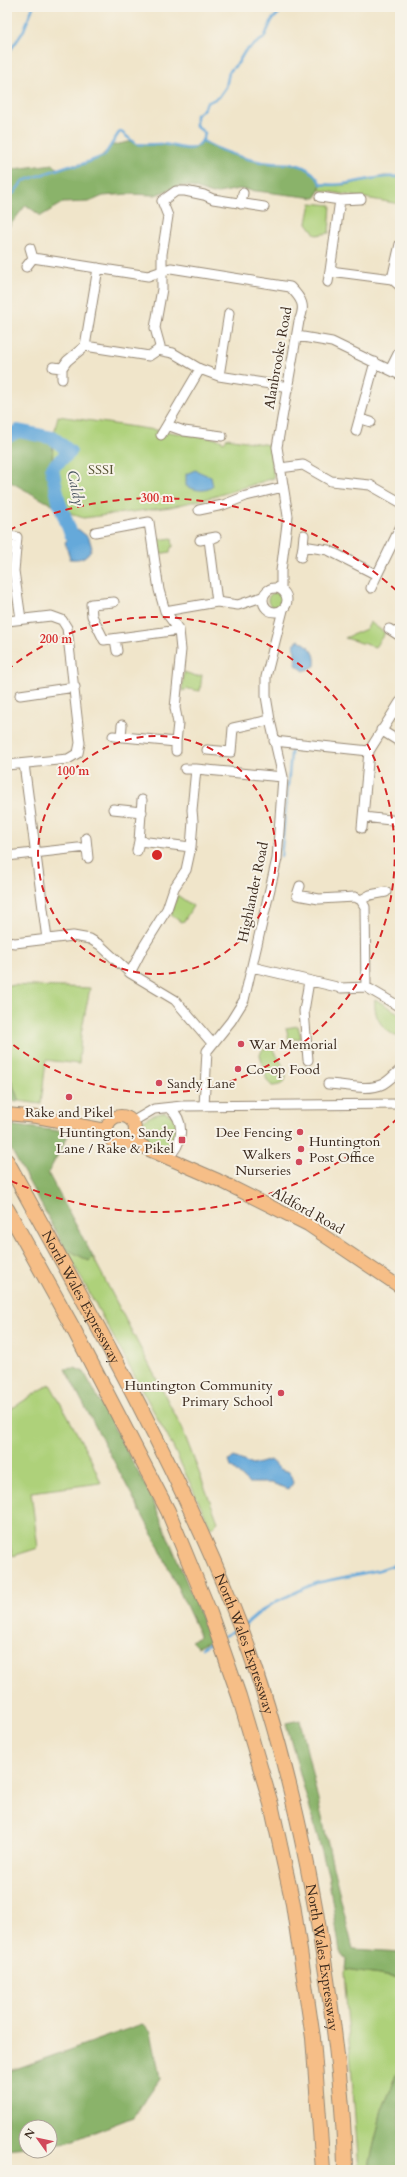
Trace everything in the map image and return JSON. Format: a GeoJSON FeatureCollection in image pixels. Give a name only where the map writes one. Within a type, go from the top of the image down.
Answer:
{"type":"FeatureCollection","features":[{"type":"Feature","properties":{"kind":"highway","name":"North Wales Expressway"},"geometry":{"type":"LineString","coordinates":[[7,1161],[145,1416],[186,1498],[238,1623],[263,1693],[290,1786],[314,1896],[335,2031],[344,2138],[345,2170]]}},
{"type":"Feature","properties":{"kind":"highway","name":"North Wales Expressway"},"geometry":{"type":"LineString","coordinates":[[7,1209],[73,1328],[168,1511],[218,1636],[239,1696],[271,1804],[293,1904],[313,2038],[323,2170]]}},
{"type":"Feature","properties":{"kind":"main road"},"geometry":{"type":"LineString","coordinates":[[7,1114],[37,1117],[106,1130]]}},
{"type":"Feature","properties":{"kind":"main road"},"geometry":{"type":"LineString","coordinates":[[118,1116],[126,1117],[132,1122],[135,1128],[132,1139],[123,1144],[116,1144],[110,1140],[106,1130],[109,1123],[118,1116]]}},
{"type":"Feature","properties":{"kind":"main road","name":"Aldford Road"},"geometry":{"type":"LineString","coordinates":[[132,1139],[149,1150],[218,1180],[308,1225],[400,1287]]}},
{"type":"Feature","properties":{"kind":"street"},"geometry":{"type":"LineString","coordinates":[[85,346],[149,356],[158,350],[160,346],[155,328],[162,289],[161,273],[168,216],[162,201],[176,191],[185,191],[204,195],[213,199],[264,207]]}},
{"type":"Feature","properties":{"kind":"street"},"geometry":{"type":"LineString","coordinates":[[241,204],[242,193]]}},
{"type":"Feature","properties":{"kind":"street"},"geometry":{"type":"LineString","coordinates":[[320,197],[340,200],[361,199]]}},
{"type":"Feature","properties":{"kind":"street"},"geometry":{"type":"LineString","coordinates":[[328,282],[330,271],[328,252],[340,200]]}},
{"type":"Feature","properties":{"kind":"street"},"geometry":{"type":"LineString","coordinates":[[392,279],[400,244]]}},
{"type":"Feature","properties":{"kind":"street"},"geometry":{"type":"LineString","coordinates":[[26,267],[33,258],[30,248]]}},
{"type":"Feature","properties":{"kind":"street","name":"Alanbrooke Road"},"geometry":{"type":"LineString","coordinates":[[33,258],[148,276],[161,273],[171,268],[290,287],[303,302],[303,312],[299,321],[289,387],[277,447],[288,516],[280,578],[277,589]]}},
{"type":"Feature","properties":{"kind":"street"},"geometry":{"type":"LineString","coordinates":[[62,379],[58,367],[85,346],[98,268]]}},
{"type":"Feature","properties":{"kind":"street"},"geometry":{"type":"LineString","coordinates":[[330,271],[392,279],[400,286]]}},
{"type":"Feature","properties":{"kind":"street"},"geometry":{"type":"LineString","coordinates":[[219,376],[229,314]]}},
{"type":"Feature","properties":{"kind":"street"},"geometry":{"type":"LineString","coordinates":[[297,336],[332,342],[400,375]]}},
{"type":"Feature","properties":{"kind":"street"},"geometry":{"type":"LineString","coordinates":[[158,350],[173,353],[200,369],[219,376],[289,387]]}},
{"type":"Feature","properties":{"kind":"street"},"geometry":{"type":"LineString","coordinates":[[390,370],[400,350]]}},
{"type":"Feature","properties":{"kind":"street"},"geometry":{"type":"LineString","coordinates":[[356,432],[361,419],[375,362]]}},
{"type":"Feature","properties":{"kind":"street"},"geometry":{"type":"LineString","coordinates":[[161,435],[200,369]]}},
{"type":"Feature","properties":{"kind":"street"},"geometry":{"type":"LineString","coordinates":[[361,419],[371,422]]}},
{"type":"Feature","properties":{"kind":"street"},"geometry":{"type":"LineString","coordinates":[[167,425],[184,431],[222,436]]}},
{"type":"Feature","properties":{"kind":"street"},"geometry":{"type":"LineString","coordinates":[[280,468],[303,465],[331,481],[370,485],[400,502]]}},
{"type":"Feature","properties":{"kind":"street"},"geometry":{"type":"LineString","coordinates":[[199,510],[223,505],[246,496],[283,488]]}},
{"type":"Feature","properties":{"kind":"street"},"geometry":{"type":"LineString","coordinates":[[94,532],[149,522],[156,535],[159,590],[165,611],[179,630],[180,650],[175,708],[178,723],[176,747],[117,736],[122,725]]}},
{"type":"Feature","properties":{"kind":"street"},"geometry":{"type":"LineString","coordinates":[[371,588],[400,528]]}},
{"type":"Feature","properties":{"kind":"street"},"geometry":{"type":"LineString","coordinates":[[7,536],[19,534],[14,571],[21,619]]}},
{"type":"Feature","properties":{"kind":"street"},"geometry":{"type":"LineString","coordinates":[[301,557],[304,546],[304,535]]}},
{"type":"Feature","properties":{"kind":"street"},"geometry":{"type":"LineString","coordinates":[[208,539],[217,602]]}},
{"type":"Feature","properties":{"kind":"street"},"geometry":{"type":"LineString","coordinates":[[304,546],[328,550],[377,575]]}},
{"type":"Feature","properties":{"kind":"street"},"geometry":{"type":"LineString","coordinates":[[165,611],[217,602],[238,605],[260,599],[266,591],[277,589],[287,599],[280,611],[266,609],[260,599]]}},
{"type":"Feature","properties":{"kind":"street"},"geometry":{"type":"LineString","coordinates":[[114,602],[91,604],[92,616],[104,640],[179,630]]}},
{"type":"Feature","properties":{"kind":"street","name":"Highlander Road"},"geometry":{"type":"LineString","coordinates":[[204,1106],[207,1051],[231,1021],[244,1000],[278,859],[283,777],[270,720],[266,696],[266,677],[279,625],[280,611]]}},
{"type":"Feature","properties":{"kind":"street"},"geometry":{"type":"LineString","coordinates":[[7,621],[51,616],[62,620],[67,628],[75,687],[80,743],[78,752],[68,759],[7,765]]}},
{"type":"Feature","properties":{"kind":"street"},"geometry":{"type":"LineString","coordinates":[[389,629],[400,636]]}},
{"type":"Feature","properties":{"kind":"street"},"geometry":{"type":"LineString","coordinates":[[115,638],[117,651]]}},
{"type":"Feature","properties":{"kind":"street"},"geometry":{"type":"LineString","coordinates":[[20,695],[75,687]]}},
{"type":"Feature","properties":{"kind":"street"},"geometry":{"type":"LineString","coordinates":[[362,828],[368,751],[400,702]]}},
{"type":"Feature","properties":{"kind":"street"},"geometry":{"type":"LineString","coordinates":[[207,750],[231,752],[233,728],[270,720]]}},
{"type":"Feature","properties":{"kind":"street"},"geometry":{"type":"LineString","coordinates":[[381,730],[400,742]]}},
{"type":"Feature","properties":{"kind":"street"},"geometry":{"type":"LineString","coordinates":[[274,741],[368,751]]}},
{"type":"Feature","properties":{"kind":"street"},"geometry":{"type":"LineString","coordinates":[[24,764],[37,853],[47,939]]}},
{"type":"Feature","properties":{"kind":"street"},"geometry":{"type":"LineString","coordinates":[[185,769],[283,777]]}},
{"type":"Feature","properties":{"kind":"street"},"geometry":{"type":"LineString","coordinates":[[130,973],[144,946],[167,910],[174,888],[186,870],[191,847],[193,821],[192,810],[196,769]]}},
{"type":"Feature","properties":{"kind":"street"},"geometry":{"type":"LineString","coordinates":[[137,851],[142,800]]}},
{"type":"Feature","properties":{"kind":"street"},"geometry":{"type":"LineString","coordinates":[[113,809],[142,812]]}},
{"type":"Feature","properties":{"kind":"street"},"geometry":{"type":"LineString","coordinates":[[363,817],[400,821]]}},
{"type":"Feature","properties":{"kind":"street"},"geometry":{"type":"LineString","coordinates":[[139,841],[191,847]]}},
{"type":"Feature","properties":{"kind":"street"},"geometry":{"type":"LineString","coordinates":[[7,856],[37,853],[86,842],[88,858]]}},
{"type":"Feature","properties":{"kind":"street"},"geometry":{"type":"LineString","coordinates":[[300,886],[296,899],[355,897],[361,900],[365,907],[366,987]]}},
{"type":"Feature","properties":{"kind":"street"},"geometry":{"type":"LineString","coordinates":[[361,900],[370,895],[386,892]]}},
{"type":"Feature","properties":{"kind":"street"},"geometry":{"type":"LineString","coordinates":[[7,942],[15,943],[73,936],[90,939],[100,945],[118,964],[130,973],[175,1000],[212,1043]]}},
{"type":"Feature","properties":{"kind":"street"},"geometry":{"type":"LineString","coordinates":[[252,967],[340,988],[366,987],[400,1007]]}},
{"type":"Feature","properties":{"kind":"street"},"geometry":{"type":"LineString","coordinates":[[308,1060],[304,1011],[309,981]]}},
{"type":"Feature","properties":{"kind":"street"},"geometry":{"type":"LineString","coordinates":[[328,1084],[346,1086],[377,1086],[383,1084],[400,1070]]}},
{"type":"Feature","properties":{"kind":"street"},"geometry":{"type":"LineString","coordinates":[[132,1122],[154,1110],[170,1108],[204,1106],[400,1104]]}},
{"type":"Feature","properties":{"kind":"street"},"geometry":{"type":"LineString","coordinates":[[167,1158],[177,1148],[181,1130],[179,1118],[170,1108]]}},
{"type":"Feature","properties":{"kind":"green space"},"geometry":{"type":"Polygon","coordinates":[[[133,141],[136,144],[160,144],[188,149],[197,147],[203,141],[221,150],[251,160],[301,166],[308,169],[315,175],[321,184],[316,198],[239,189],[213,194],[188,186],[179,186],[155,195],[128,194],[103,196],[89,202],[62,203],[41,216],[26,205],[7,229],[7,170],[53,164],[58,169],[87,163],[105,153],[110,146],[133,141]]]}},
{"type":"Feature","properties":{"kind":"green space"},"geometry":{"type":"Polygon","coordinates":[[[384,176],[400,177],[400,204],[319,190],[321,184],[345,185],[384,176]]]}},
{"type":"Feature","properties":{"kind":"green space"},"geometry":{"type":"Polygon","coordinates":[[[311,203],[331,205],[329,233],[316,235],[307,223],[311,203]]]}},
{"type":"Feature","properties":{"kind":"green space","name":"SSSI"},"geometry":{"type":"Polygon","coordinates":[[[58,416],[218,439],[224,442],[227,438],[269,445],[274,478],[216,496],[171,507],[83,518],[56,507],[61,503],[55,479],[53,460],[53,440],[58,416]]]}},
{"type":"Feature","properties":{"kind":"green space"},"geometry":{"type":"Polygon","coordinates":[[[18,431],[53,438],[52,465],[56,507],[7,480],[7,435],[9,436],[18,431]]]}},
{"type":"Feature","properties":{"kind":"green space"},"geometry":{"type":"Polygon","coordinates":[[[172,538],[173,547],[171,547],[170,552],[158,554],[158,540],[172,538]]]}},
{"type":"Feature","properties":{"kind":"green space"},"geometry":{"type":"Polygon","coordinates":[[[275,593],[280,595],[282,600],[280,605],[275,607],[270,605],[268,600],[270,595],[275,593]]]}},
{"type":"Feature","properties":{"kind":"green space"},"geometry":{"type":"Polygon","coordinates":[[[370,622],[385,633],[375,647],[345,638],[366,629],[370,622]]]}},
{"type":"Feature","properties":{"kind":"green space"},"geometry":{"type":"Polygon","coordinates":[[[184,672],[196,676],[202,675],[200,691],[188,689],[182,691],[184,672]]]}},
{"type":"Feature","properties":{"kind":"green space"},"geometry":{"type":"Polygon","coordinates":[[[177,895],[193,906],[184,921],[181,922],[171,915],[177,895]]]}},
{"type":"Feature","properties":{"kind":"green space"},"geometry":{"type":"Polygon","coordinates":[[[7,985],[90,988],[81,1034],[79,1064],[46,1060],[41,1104],[19,1101],[9,1074],[7,1074],[7,985]]]}},
{"type":"Feature","properties":{"kind":"green space"},"geometry":{"type":"Polygon","coordinates":[[[375,999],[400,1014],[400,1038],[389,1032],[380,1023],[376,1012],[375,999]]]}},
{"type":"Feature","properties":{"kind":"green space"},"geometry":{"type":"Polygon","coordinates":[[[298,1026],[301,1038],[289,1040],[286,1028],[298,1026]]]}},
{"type":"Feature","properties":{"kind":"green space"},"geometry":{"type":"Polygon","coordinates":[[[272,1048],[285,1070],[286,1076],[285,1081],[272,1086],[267,1081],[260,1055],[262,1050],[272,1048]]]}},
{"type":"Feature","properties":{"kind":"green space"},"geometry":{"type":"Polygon","coordinates":[[[7,1074],[9,1074],[19,1101],[7,1101],[7,1074]]]}},
{"type":"Feature","properties":{"kind":"green space"},"geometry":{"type":"Polygon","coordinates":[[[165,1112],[176,1118],[176,1140],[171,1151],[157,1148],[145,1140],[140,1134],[139,1129],[140,1125],[150,1117],[165,1112]]]}},
{"type":"Feature","properties":{"kind":"green space"},"geometry":{"type":"Polygon","coordinates":[[[7,1125],[70,1132],[48,1173],[93,1257],[89,1261],[65,1248],[7,1142],[7,1125]]]}},
{"type":"Feature","properties":{"kind":"green space"},"geometry":{"type":"Polygon","coordinates":[[[65,1248],[89,1261],[93,1257],[182,1428],[218,1522],[211,1528],[173,1447],[65,1248]]]}},
{"type":"Feature","properties":{"kind":"green space"},"geometry":{"type":"Polygon","coordinates":[[[75,1368],[84,1372],[151,1496],[211,1641],[197,1647],[191,1641],[199,1637],[198,1631],[155,1539],[65,1369],[75,1368]]]}},
{"type":"Feature","properties":{"kind":"green space"},"geometry":{"type":"Polygon","coordinates":[[[50,1384],[90,1457],[101,1483],[31,1492],[38,1548],[13,1556],[7,1536],[7,1405],[11,1409],[50,1384]]]}},
{"type":"Feature","properties":{"kind":"green space"},"geometry":{"type":"Polygon","coordinates":[[[300,1720],[353,1949],[400,1952],[400,1978],[346,1970],[347,1960],[340,1952],[328,1874],[286,1723],[300,1720]]]}},
{"type":"Feature","properties":{"kind":"green space"},"geometry":{"type":"Polygon","coordinates":[[[346,1970],[400,1978],[400,2068],[382,2110],[368,2170],[359,2170],[344,1972],[346,1970]]]}},
{"type":"Feature","properties":{"kind":"green space"},"geometry":{"type":"Polygon","coordinates":[[[142,2024],[151,2032],[160,2078],[133,2117],[69,2142],[58,2143],[58,2119],[18,2119],[18,2148],[7,2149],[7,2072],[142,2024]]]}},
{"type":"Feature","properties":{"kind":"green space"},"geometry":{"type":"Polygon","coordinates":[[[400,2068],[400,2170],[368,2170],[382,2110],[400,2068]]]}},
{"type":"Feature","properties":{"kind":"water"},"geometry":{"type":"Polygon","coordinates":[[[195,470],[211,477],[213,486],[207,490],[196,490],[186,486],[186,474],[195,470]]]}},
{"type":"Feature","properties":{"kind":"water"},"geometry":{"type":"Polygon","coordinates":[[[78,529],[89,538],[92,548],[83,558],[70,559],[65,542],[78,529]]]}},
{"type":"Feature","properties":{"kind":"water"},"geometry":{"type":"Polygon","coordinates":[[[299,640],[312,650],[315,657],[315,666],[304,671],[296,665],[294,644],[299,640]]]}},
{"type":"Feature","properties":{"kind":"water"},"geometry":{"type":"Polygon","coordinates":[[[234,1457],[253,1465],[270,1460],[280,1469],[290,1472],[293,1483],[289,1489],[271,1483],[248,1483],[231,1467],[229,1461],[234,1457]]]}},
{"type":"Feature","properties":{"kind":"waterway"},"geometry":{"type":"LineString","coordinates":[[7,55],[23,32],[33,7]]}},
{"type":"Feature","properties":{"kind":"waterway"},"geometry":{"type":"LineString","coordinates":[[7,196],[14,193],[23,181],[70,165],[77,166],[104,156],[120,131],[136,144],[161,144],[188,149],[198,146],[205,133],[196,126],[196,115],[202,111],[207,103],[219,97],[226,87],[229,72],[238,63],[245,51],[264,38],[272,20],[285,7]]}},
{"type":"Feature","properties":{"kind":"waterway"},"geometry":{"type":"LineString","coordinates":[[203,141],[221,150],[251,160],[301,166],[308,169],[315,175],[321,184],[331,185],[380,177],[400,177]]}},
{"type":"Feature","properties":{"kind":"waterway","name":"Caldy"},"geometry":{"type":"LineString","coordinates":[[7,435],[9,436],[18,431],[53,438],[70,452],[52,469],[59,502],[71,534]]}},
{"type":"Feature","properties":{"kind":"waterway"},"geometry":{"type":"LineString","coordinates":[[281,857],[292,744]]}},
{"type":"Feature","properties":{"kind":"waterway"},"geometry":{"type":"LineString","coordinates":[[245,1625],[260,1612],[277,1601],[316,1583],[379,1570],[400,1563]]}},
{"type":"Feature","properties":{"kind":"waterway"},"geometry":{"type":"LineString","coordinates":[[224,1636],[237,1629]]}},
{"type":"Feature","properties":{"kind":"waterway"},"geometry":{"type":"LineString","coordinates":[[202,1648],[214,1641]]}},
{"type":"Feature","properties":{"kind":"place","name":"War Memorial"},"geometry":{"type":"Point","coordinates":[241,1044]}},
{"type":"Feature","properties":{"kind":"place","name":"Co-op Food"},"geometry":{"type":"Point","coordinates":[238,1069]}},
{"type":"Feature","properties":{"kind":"place","name":"Sandy Lane"},"geometry":{"type":"Point","coordinates":[159,1083]}},
{"type":"Feature","properties":{"kind":"place","name":"Rake and Pikel"},"geometry":{"type":"Point","coordinates":[69,1097]}},
{"type":"Feature","properties":{"kind":"place","name":"Dee Fencing"},"geometry":{"type":"Point","coordinates":[300,1132]}},
{"type":"Feature","properties":{"kind":"place","name":"Huntington, Sandy Lane / Rake & Pikel"},"geometry":{"type":"Point","coordinates":[182,1140]}},
{"type":"Feature","properties":{"kind":"place","name":"Huntington Post Office"},"geometry":{"type":"Point","coordinates":[301,1149]}},
{"type":"Feature","properties":{"kind":"place","name":"Walkers Nurseries"},"geometry":{"type":"Point","coordinates":[299,1162]}},
{"type":"Feature","properties":{"kind":"place","name":"Huntington Community Primary School"},"geometry":{"type":"Point","coordinates":[281,1393]}}]}
